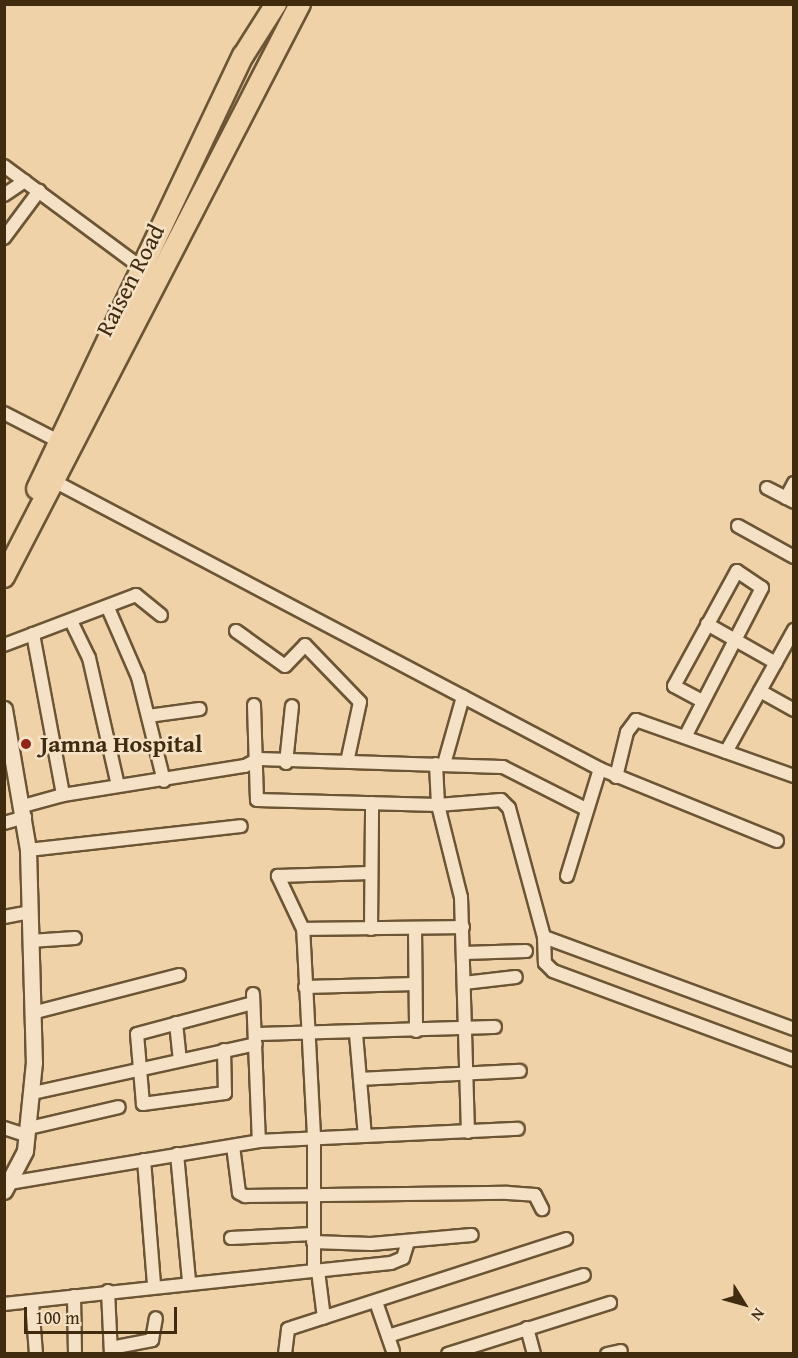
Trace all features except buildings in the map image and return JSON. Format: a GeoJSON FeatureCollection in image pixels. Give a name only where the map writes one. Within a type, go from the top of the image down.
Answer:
{"type":"FeatureCollection","features":[{"type":"Feature","properties":{"kind":"main road","name":"Raisen Road"},"geometry":{"type":"LineString","coordinates":[[67,445],[142,268],[246,51],[276,4]]}},
{"type":"Feature","properties":{"kind":"main road","name":"Raisen Road"},"geometry":{"type":"LineString","coordinates":[[4,577],[67,445],[300,4]]}},
{"type":"Feature","properties":{"kind":"main road"},"geometry":{"type":"LineString","coordinates":[[246,51],[270,63]]}},
{"type":"Feature","properties":{"kind":"main road","name":"Raisen Road"},"geometry":{"type":"LineString","coordinates":[[4,553],[50,478]]}},
{"type":"Feature","properties":{"kind":"street"},"geometry":{"type":"LineString","coordinates":[[4,166],[142,268]]}},
{"type":"Feature","properties":{"kind":"street"},"geometry":{"type":"LineString","coordinates":[[4,195],[25,181]]}},
{"type":"Feature","properties":{"kind":"street"},"geometry":{"type":"LineString","coordinates":[[4,238],[39,191]]}},
{"type":"Feature","properties":{"kind":"street"},"geometry":{"type":"LineString","coordinates":[[4,413],[67,445]]}},
{"type":"Feature","properties":{"kind":"street"},"geometry":{"type":"LineString","coordinates":[[50,478],[616,777],[777,841]]}},
{"type":"Feature","properties":{"kind":"street"},"geometry":{"type":"LineString","coordinates":[[767,488],[790,500],[794,483]]}},
{"type":"Feature","properties":{"kind":"street"},"geometry":{"type":"LineString","coordinates":[[738,526],[794,557]]}},
{"type":"Feature","properties":{"kind":"street"},"geometry":{"type":"LineString","coordinates":[[685,737],[700,700],[762,588],[737,571],[674,686],[700,700]]}},
{"type":"Feature","properties":{"kind":"street"},"geometry":{"type":"LineString","coordinates":[[4,645],[108,608],[136,595],[161,615]]}},
{"type":"Feature","properties":{"kind":"street"},"geometry":{"type":"LineString","coordinates":[[108,608],[148,716],[164,781]]}},
{"type":"Feature","properties":{"kind":"street"},"geometry":{"type":"LineString","coordinates":[[70,621],[89,658],[118,786]]}},
{"type":"Feature","properties":{"kind":"street"},"geometry":{"type":"LineString","coordinates":[[707,624],[776,663]]}},
{"type":"Feature","properties":{"kind":"street"},"geometry":{"type":"LineString","coordinates":[[726,752],[793,630]]}},
{"type":"Feature","properties":{"kind":"street"},"geometry":{"type":"LineString","coordinates":[[236,632],[285,666],[305,645],[360,702],[347,762]]}},
{"type":"Feature","properties":{"kind":"street"},"geometry":{"type":"LineString","coordinates":[[33,634],[63,795]]}},
{"type":"Feature","properties":{"kind":"street"},"geometry":{"type":"LineString","coordinates":[[760,691],[794,710]]}},
{"type":"Feature","properties":{"kind":"street"},"geometry":{"type":"LineString","coordinates":[[463,697],[440,764],[438,804],[461,897],[468,1132]]}},
{"type":"Feature","properties":{"kind":"street"},"geometry":{"type":"LineString","coordinates":[[254,705],[258,759],[257,800],[438,804],[501,800],[509,808],[544,937],[545,963],[554,972],[794,1060]]}},
{"type":"Feature","properties":{"kind":"street"},"geometry":{"type":"LineString","coordinates":[[286,763],[292,706]]}},
{"type":"Feature","properties":{"kind":"street"},"geometry":{"type":"LineString","coordinates":[[4,709],[24,812],[28,850],[33,1093],[28,1132],[7,1187]]}},
{"type":"Feature","properties":{"kind":"street"},"geometry":{"type":"LineString","coordinates":[[148,716],[200,709]]}},
{"type":"Feature","properties":{"kind":"street"},"geometry":{"type":"LineString","coordinates":[[616,777],[627,732],[636,720],[794,776]]}},
{"type":"Feature","properties":{"kind":"street"},"geometry":{"type":"LineString","coordinates":[[4,823],[63,795],[164,781],[244,766],[258,759],[286,763],[347,762],[503,767],[584,808]]}},
{"type":"Feature","properties":{"kind":"street"},"geometry":{"type":"LineString","coordinates":[[567,876],[584,808],[600,769]]}},
{"type":"Feature","properties":{"kind":"street"},"geometry":{"type":"LineString","coordinates":[[371,929],[372,802]]}},
{"type":"Feature","properties":{"kind":"street"},"geometry":{"type":"LineString","coordinates":[[28,850],[242,826]]}},
{"type":"Feature","properties":{"kind":"street"},"geometry":{"type":"LineString","coordinates":[[324,1318],[313,1238],[314,1136],[311,1035],[305,987],[303,929],[278,876],[370,873]]}},
{"type":"Feature","properties":{"kind":"street"},"geometry":{"type":"LineString","coordinates":[[4,917],[30,912]]}},
{"type":"Feature","properties":{"kind":"street"},"geometry":{"type":"LineString","coordinates":[[303,929],[463,927]]}},
{"type":"Feature","properties":{"kind":"street"},"geometry":{"type":"LineString","coordinates":[[415,929],[416,1031]]}},
{"type":"Feature","properties":{"kind":"street"},"geometry":{"type":"LineString","coordinates":[[544,937],[794,1029]]}},
{"type":"Feature","properties":{"kind":"street"},"geometry":{"type":"LineString","coordinates":[[30,941],[75,938]]}},
{"type":"Feature","properties":{"kind":"street"},"geometry":{"type":"LineString","coordinates":[[464,953],[526,951]]}},
{"type":"Feature","properties":{"kind":"street"},"geometry":{"type":"LineString","coordinates":[[32,1013],[179,975]]}},
{"type":"Feature","properties":{"kind":"street"},"geometry":{"type":"LineString","coordinates":[[464,983],[516,977]]}},
{"type":"Feature","properties":{"kind":"street"},"geometry":{"type":"LineString","coordinates":[[305,987],[416,984]]}},
{"type":"Feature","properties":{"kind":"street"},"geometry":{"type":"LineString","coordinates":[[224,1050],[225,1093],[217,1097],[143,1104],[137,1034],[253,998],[259,1142]]}},
{"type":"Feature","properties":{"kind":"street"},"geometry":{"type":"LineString","coordinates":[[176,1023],[180,1059]]}},
{"type":"Feature","properties":{"kind":"street"},"geometry":{"type":"LineString","coordinates":[[33,1093],[140,1067],[224,1050],[256,1039],[495,1027]]}},
{"type":"Feature","properties":{"kind":"street"},"geometry":{"type":"LineString","coordinates":[[356,1034],[365,1136]]}},
{"type":"Feature","properties":{"kind":"street"},"geometry":{"type":"LineString","coordinates":[[360,1079],[520,1071]]}},
{"type":"Feature","properties":{"kind":"street"},"geometry":{"type":"LineString","coordinates":[[4,1128],[28,1132],[119,1107]]}},
{"type":"Feature","properties":{"kind":"street"},"geometry":{"type":"LineString","coordinates":[[7,1187],[177,1154],[259,1142],[314,1136],[518,1130]]}},
{"type":"Feature","properties":{"kind":"street"},"geometry":{"type":"LineString","coordinates":[[233,1146],[239,1193],[312,1195],[508,1193],[535,1195],[542,1209]]}},
{"type":"Feature","properties":{"kind":"street"},"geometry":{"type":"LineString","coordinates":[[177,1154],[189,1282]]}},
{"type":"Feature","properties":{"kind":"street"},"geometry":{"type":"LineString","coordinates":[[144,1160],[154,1285]]}},
{"type":"Feature","properties":{"kind":"street"},"geometry":{"type":"LineString","coordinates":[[231,1239],[313,1238],[408,1242],[472,1235]]}},
{"type":"Feature","properties":{"kind":"street"},"geometry":{"type":"LineString","coordinates":[[285,1353],[288,1329],[566,1239]]}},
{"type":"Feature","properties":{"kind":"street"},"geometry":{"type":"LineString","coordinates":[[4,1304],[154,1285],[391,1263],[403,1258],[408,1242]]}},
{"type":"Feature","properties":{"kind":"street"},"geometry":{"type":"LineString","coordinates":[[388,1336],[584,1275]]}},
{"type":"Feature","properties":{"kind":"street"},"geometry":{"type":"LineString","coordinates":[[108,1291],[111,1351],[152,1340],[156,1318]]}},
{"type":"Feature","properties":{"kind":"street"},"geometry":{"type":"LineString","coordinates":[[74,1296],[75,1353]]}},
{"type":"Feature","properties":{"kind":"street"},"geometry":{"type":"LineString","coordinates":[[32,1302],[36,1353]]}},
{"type":"Feature","properties":{"kind":"street"},"geometry":{"type":"LineString","coordinates":[[376,1302],[393,1351]]}},
{"type":"Feature","properties":{"kind":"street"},"geometry":{"type":"LineString","coordinates":[[448,1353],[610,1303]]}},
{"type":"Feature","properties":{"kind":"street"},"geometry":{"type":"LineString","coordinates":[[526,1328],[534,1353]]}},
{"type":"Feature","properties":{"kind":"street"},"geometry":{"type":"LineString","coordinates":[[607,1353],[621,1351]]}},
{"type":"Feature","properties":{"kind":"place","name":"Jamna Hospital"},"geometry":{"type":"Point","coordinates":[26,744]}}]}
